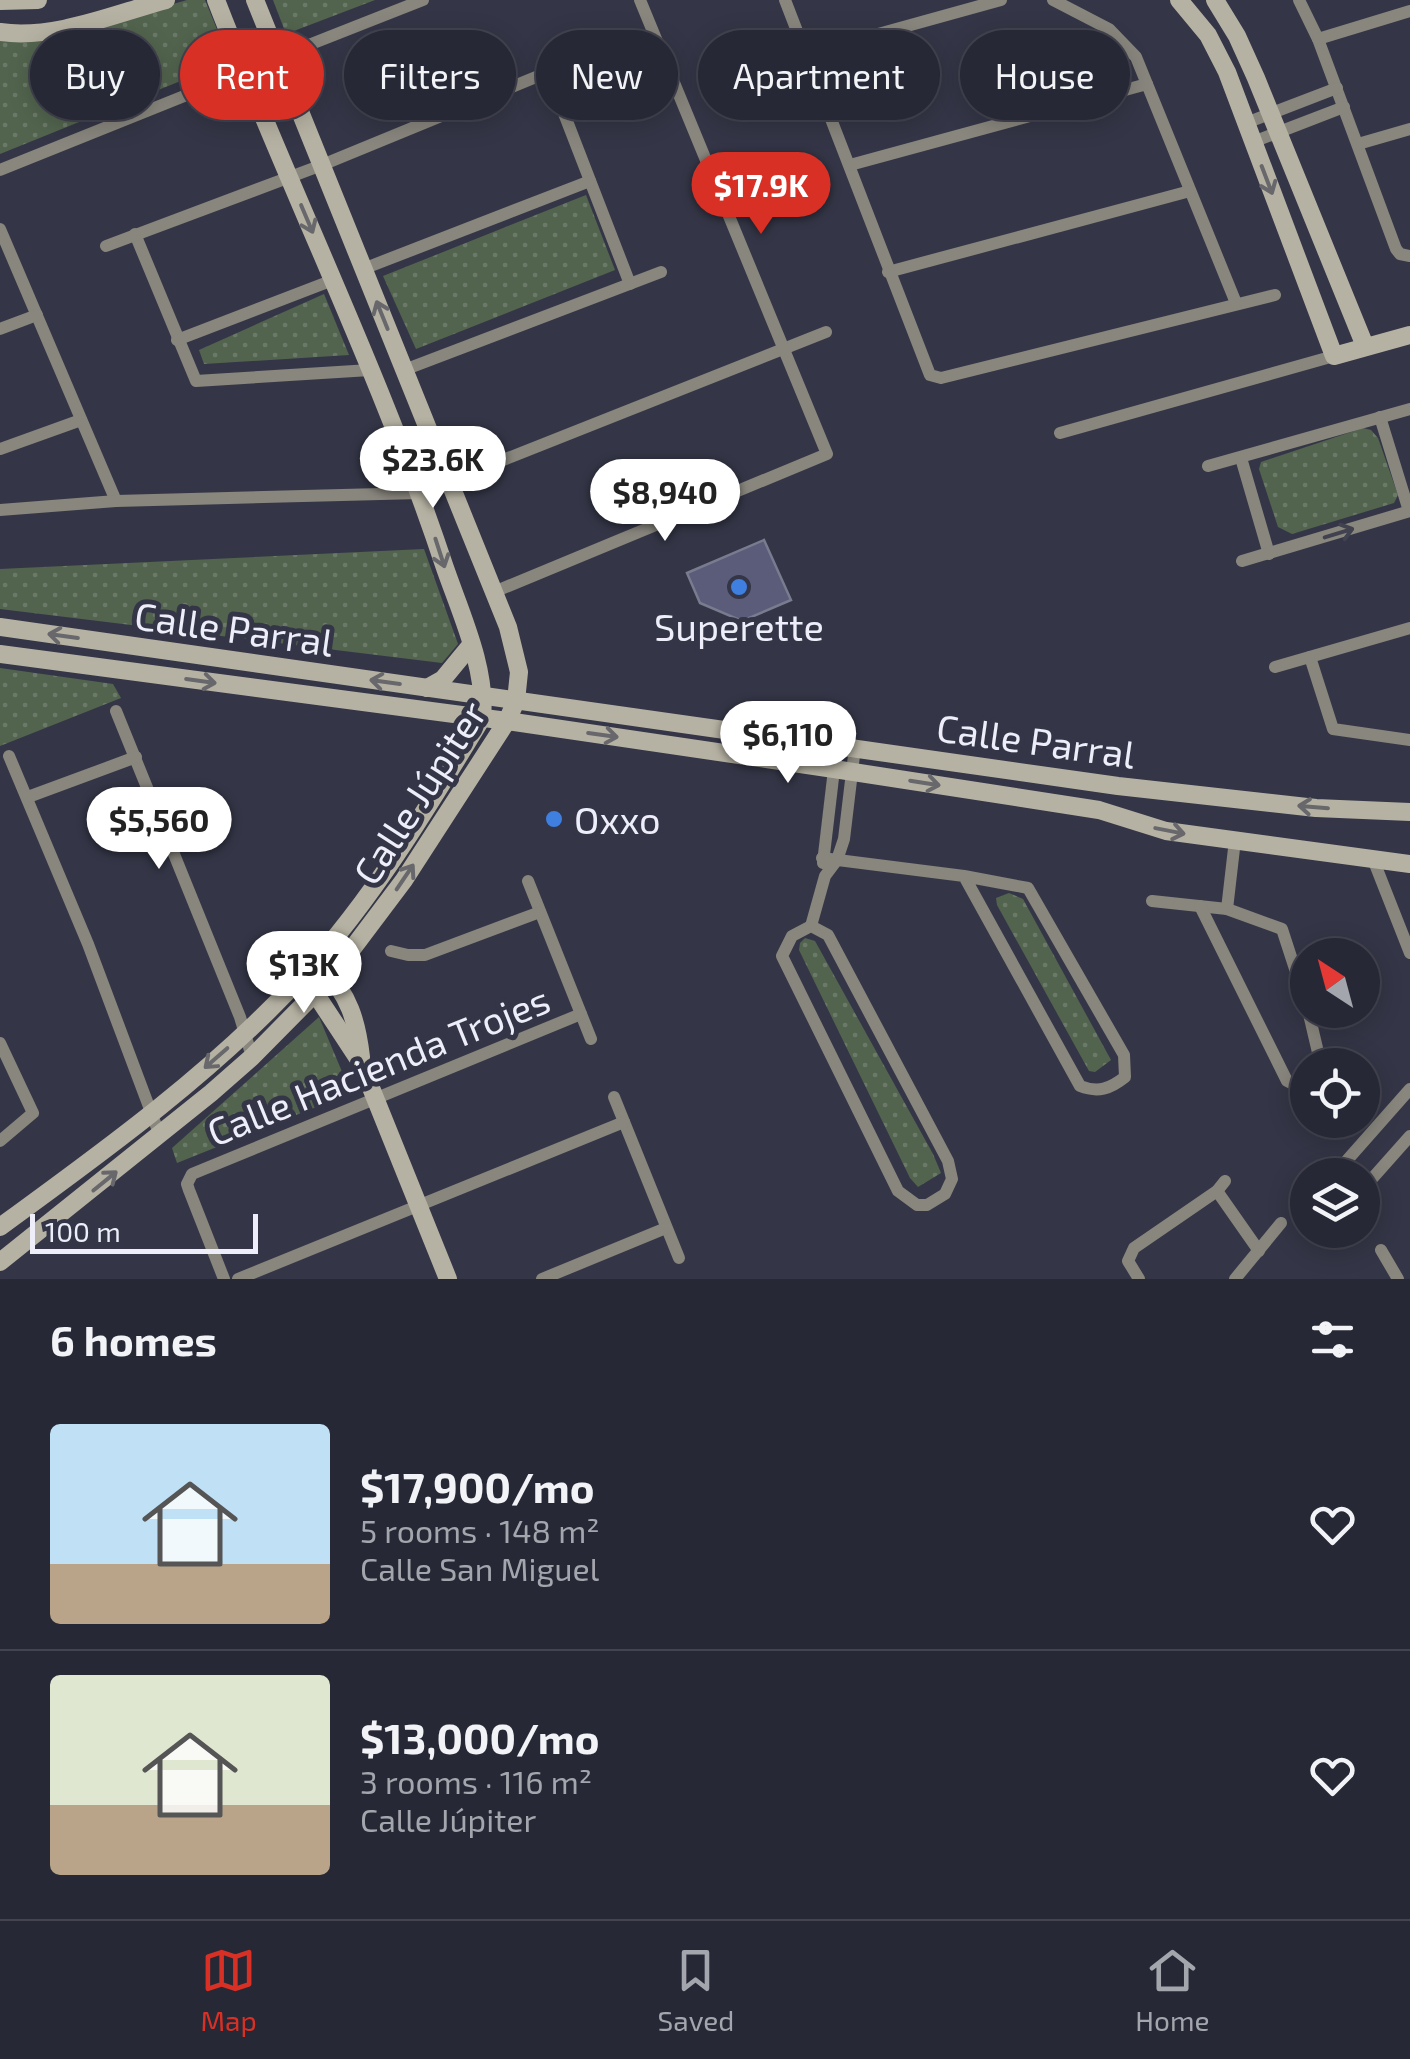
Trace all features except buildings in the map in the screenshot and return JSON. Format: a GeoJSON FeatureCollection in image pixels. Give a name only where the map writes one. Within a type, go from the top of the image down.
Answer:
{"type":"FeatureCollection","features":[{"type":"Feature","properties":{"kind":"street"},"geometry":{"type":"LineString","coordinates":[[0,0],[38,0]]}},
{"type":"Feature","properties":{"kind":"street"},"geometry":{"type":"LineString","coordinates":[[0,32],[39,32],[72,26],[166,0]]}},
{"type":"Feature","properties":{"kind":"street","name":"Calle Júpiter"},"geometry":{"type":"LineString","coordinates":[[216,0],[228,30]]}},
{"type":"Feature","properties":{"kind":"street","name":"Calle Júpiter"},"geometry":{"type":"LineString","coordinates":[[0,1262],[160,1136],[252,1057],[317,994],[404,880],[516,701],[519,672],[514,646],[494,592],[255,0]]}},
{"type":"Feature","properties":{"kind":"street"},"geometry":{"type":"LineString","coordinates":[[324,39],[424,0]]}},
{"type":"Feature","properties":{"kind":"street"},"geometry":{"type":"LineString","coordinates":[[494,592],[824,456],[827,451],[640,0]]}},
{"type":"Feature","properties":{"kind":"street"},"geometry":{"type":"LineString","coordinates":[[785,0],[797,30]]}},
{"type":"Feature","properties":{"kind":"street"},"geometry":{"type":"LineString","coordinates":[[892,30],[1000,0]]}},
{"type":"Feature","properties":{"kind":"street"},"geometry":{"type":"LineString","coordinates":[[1053,0],[1109,29],[1136,57],[1236,303]]}},
{"type":"Feature","properties":{"kind":"street"},"geometry":{"type":"LineString","coordinates":[[1178,0],[1208,35],[1227,72],[1334,356]]}},
{"type":"Feature","properties":{"kind":"street"},"geometry":{"type":"LineString","coordinates":[[1214,0],[1237,36],[1364,346]]}},
{"type":"Feature","properties":{"kind":"street"},"geometry":{"type":"LineString","coordinates":[[1299,0],[1318,39],[1396,248],[1400,254],[1410,256]]}},
{"type":"Feature","properties":{"kind":"street"},"geometry":{"type":"LineString","coordinates":[[1318,39],[1410,11]]}},
{"type":"Feature","properties":{"kind":"street"},"geometry":{"type":"LineString","coordinates":[[106,246],[322,165],[536,77]]}},
{"type":"Feature","properties":{"kind":"street"},"geometry":{"type":"LineString","coordinates":[[850,165],[1146,84]]}},
{"type":"Feature","properties":{"kind":"street"},"geometry":{"type":"LineString","coordinates":[[1246,123],[1336,88]]}},
{"type":"Feature","properties":{"kind":"street"},"geometry":{"type":"LineString","coordinates":[[0,170],[180,98]]}},
{"type":"Feature","properties":{"kind":"street"},"geometry":{"type":"LineString","coordinates":[[1253,142],[1344,107]]}},
{"type":"Feature","properties":{"kind":"street","name":"Calle Júpiter"},"geometry":{"type":"LineString","coordinates":[[0,1227],[152,1112],[245,1033],[302,976],[412,832],[482,718],[484,698],[471,645],[420,493],[265,120]]}},
{"type":"Feature","properties":{"kind":"street"},"geometry":{"type":"LineString","coordinates":[[566,120],[630,284]]}},
{"type":"Feature","properties":{"kind":"street"},"geometry":{"type":"LineString","coordinates":[[832,120],[888,272],[927,369],[935,377],[1275,294]]}},
{"type":"Feature","properties":{"kind":"street"},"geometry":{"type":"LineString","coordinates":[[1358,144],[1410,129]]}},
{"type":"Feature","properties":{"kind":"street"},"geometry":{"type":"LineString","coordinates":[[363,269],[590,181]]}},
{"type":"Feature","properties":{"kind":"street"},"geometry":{"type":"LineString","coordinates":[[888,272],[1190,191]]}},
{"type":"Feature","properties":{"kind":"street"},"geometry":{"type":"LineString","coordinates":[[0,228],[116,502]]}},
{"type":"Feature","properties":{"kind":"street"},"geometry":{"type":"LineString","coordinates":[[135,234],[177,340],[199,381],[370,370]]}},
{"type":"Feature","properties":{"kind":"street"},"geometry":{"type":"LineString","coordinates":[[404,370],[660,272]]}},
{"type":"Feature","properties":{"kind":"street"},"geometry":{"type":"LineString","coordinates":[[177,340],[333,280]]}},
{"type":"Feature","properties":{"kind":"street"},"geometry":{"type":"LineString","coordinates":[[0,329],[37,315]]}},
{"type":"Feature","properties":{"kind":"street"},"geometry":{"type":"LineString","coordinates":[[0,510],[116,502],[420,493],[826,332]]}},
{"type":"Feature","properties":{"kind":"street"},"geometry":{"type":"LineString","coordinates":[[1060,434],[1410,334]]}},
{"type":"Feature","properties":{"kind":"street"},"geometry":{"type":"LineString","coordinates":[[1208,466],[1410,409]]}},
{"type":"Feature","properties":{"kind":"street"},"geometry":{"type":"LineString","coordinates":[[1242,561],[1410,511],[1380,417]]}},
{"type":"Feature","properties":{"kind":"street"},"geometry":{"type":"LineString","coordinates":[[0,449],[81,420]]}},
{"type":"Feature","properties":{"kind":"street"},"geometry":{"type":"LineString","coordinates":[[1241,458],[1269,554]]}},
{"type":"Feature","properties":{"kind":"street","name":"Calle Parral"},"geometry":{"type":"LineString","coordinates":[[0,627],[1118,786],[1316,808],[1410,812]]}},
{"type":"Feature","properties":{"kind":"street"},"geometry":{"type":"LineString","coordinates":[[1274,667],[1410,628]]}},
{"type":"Feature","properties":{"kind":"street"},"geometry":{"type":"LineString","coordinates":[[427,688],[443,679],[471,645]]}},
{"type":"Feature","properties":{"kind":"street","name":"Calle Parral"},"geometry":{"type":"LineString","coordinates":[[0,654],[507,721],[843,771],[1076,806],[1166,832],[1410,864]]}},
{"type":"Feature","properties":{"kind":"street"},"geometry":{"type":"LineString","coordinates":[[1310,657],[1333,729],[1410,740]]}},
{"type":"Feature","properties":{"kind":"street"},"geometry":{"type":"LineString","coordinates":[[116,712],[252,1057]]}},
{"type":"Feature","properties":{"kind":"street"},"geometry":{"type":"LineString","coordinates":[[811,926],[828,935],[948,1161],[952,1179],[945,1194],[927,1205],[910,1202],[898,1191],[782,956],[792,936],[811,926],[826,876],[846,746]]}},
{"type":"Feature","properties":{"kind":"street"},"geometry":{"type":"LineString","coordinates":[[9,756],[160,1136]]}},
{"type":"Feature","properties":{"kind":"street"},"geometry":{"type":"LineString","coordinates":[[28,797],[136,757]]}},
{"type":"Feature","properties":{"kind":"street"},"geometry":{"type":"LineString","coordinates":[[829,859],[844,839],[843,771]]}},
{"type":"Feature","properties":{"kind":"street"},"geometry":{"type":"LineString","coordinates":[[1227,909],[1235,840]]}},
{"type":"Feature","properties":{"kind":"street"},"geometry":{"type":"LineString","coordinates":[[829,859],[964,876],[1020,884],[1035,896],[1124,1054],[1124,1078],[1114,1086],[1094,1091],[1080,1086],[964,876]]}},
{"type":"Feature","properties":{"kind":"street"},"geometry":{"type":"LineString","coordinates":[[1373,859],[1410,954]]}},
{"type":"Feature","properties":{"kind":"street","name":"Calle Hacienda Trojes"},"geometry":{"type":"LineString","coordinates":[[528,881],[591,1039]]}},
{"type":"Feature","properties":{"kind":"street"},"geometry":{"type":"LineString","coordinates":[[1152,902],[1227,909],[1282,930],[1290,954]]}},
{"type":"Feature","properties":{"kind":"street"},"geometry":{"type":"LineString","coordinates":[[1200,906],[1290,1082]]}},
{"type":"Feature","properties":{"kind":"street"},"geometry":{"type":"LineString","coordinates":[[391,951],[425,955],[540,912]]}},
{"type":"Feature","properties":{"kind":"street"},"geometry":{"type":"LineString","coordinates":[[315,962],[342,992],[357,1024],[362,1063]]}},
{"type":"Feature","properties":{"kind":"street"},"geometry":{"type":"LineString","coordinates":[[302,976],[362,1063],[448,1279]]}},
{"type":"Feature","properties":{"kind":"street","name":"Calle Hacienda Trojes"},"geometry":{"type":"LineString","coordinates":[[224,1279],[187,1184],[192,1174],[581,1014]]}},
{"type":"Feature","properties":{"kind":"street"},"geometry":{"type":"LineString","coordinates":[[0,1042],[5,1068],[33,1114],[0,1140]]}},
{"type":"Feature","properties":{"kind":"street"},"geometry":{"type":"LineString","coordinates":[[1349,1158],[1410,1090]]}},
{"type":"Feature","properties":{"kind":"street"},"geometry":{"type":"LineString","coordinates":[[614,1097],[678,1258]]}},
{"type":"Feature","properties":{"kind":"street"},"geometry":{"type":"LineString","coordinates":[[238,1279],[624,1122]]}},
{"type":"Feature","properties":{"kind":"street"},"geometry":{"type":"LineString","coordinates":[[1380,1170],[1410,1136]]}},
{"type":"Feature","properties":{"kind":"street"},"geometry":{"type":"LineString","coordinates":[[1139,1279],[1128,1261],[1131,1252],[1221,1186],[1259,1251]]}},
{"type":"Feature","properties":{"kind":"street"},"geometry":{"type":"LineString","coordinates":[[1235,1279],[1282,1223]]}},
{"type":"Feature","properties":{"kind":"street"},"geometry":{"type":"LineString","coordinates":[[542,1279],[666,1228]]}},
{"type":"Feature","properties":{"kind":"street"},"geometry":{"type":"LineString","coordinates":[[1381,1250],[1398,1279]]}},
{"type":"Feature","properties":{"kind":"green space"},"geometry":{"type":"Polygon","coordinates":[[[187,0],[205,0],[217,30],[180,30],[180,81],[160,89],[160,30],[83,30],[187,0]]]}},
{"type":"Feature","properties":{"kind":"green space"},"geometry":{"type":"Polygon","coordinates":[[[273,0],[375,0],[296,30],[284,30],[273,0]]]}},
{"type":"Feature","properties":{"kind":"green space"},"geometry":{"type":"Polygon","coordinates":[[[0,38],[30,41],[30,120],[84,120],[0,154],[0,38]]]}},
{"type":"Feature","properties":{"kind":"green space"},"geometry":{"type":"Polygon","coordinates":[[[586,195],[615,270],[416,349],[383,276],[586,195]]]}},
{"type":"Feature","properties":{"kind":"green space"},"geometry":{"type":"Polygon","coordinates":[[[324,294],[349,355],[204,364],[199,350],[324,294]]]}},
{"type":"Feature","properties":{"kind":"green space"},"geometry":{"type":"Polygon","coordinates":[[[1363,428],[1378,438],[1398,495],[1394,503],[1292,534],[1278,527],[1259,469],[1261,462],[1363,428]]]}},
{"type":"Feature","properties":{"kind":"green space"},"geometry":{"type":"Polygon","coordinates":[[[424,549],[458,644],[442,663],[0,609],[0,569],[424,549]]]}},
{"type":"Feature","properties":{"kind":"green space"},"geometry":{"type":"Polygon","coordinates":[[[0,668],[113,684],[121,698],[0,746],[0,668]]]}},
{"type":"Feature","properties":{"kind":"green space"},"geometry":{"type":"Polygon","coordinates":[[[1009,893],[1023,899],[1111,1060],[1095,1072],[1089,1071],[997,905],[996,898],[1009,893]]]}},
{"type":"Feature","properties":{"kind":"green space"},"geometry":{"type":"Polygon","coordinates":[[[805,938],[815,941],[933,1154],[941,1173],[918,1187],[910,1178],[799,950],[805,938]]]}},
{"type":"Feature","properties":{"kind":"green space"},"geometry":{"type":"Polygon","coordinates":[[[319,1017],[351,1093],[177,1163],[172,1148],[319,1017]]]}},
{"type":"Feature","properties":{"kind":"place","name":"Superette"},"geometry":{"type":"Point","coordinates":[739,587]}},
{"type":"Feature","properties":{"kind":"place","name":"Oxxo"},"geometry":{"type":"Point","coordinates":[554,819]}}]}
